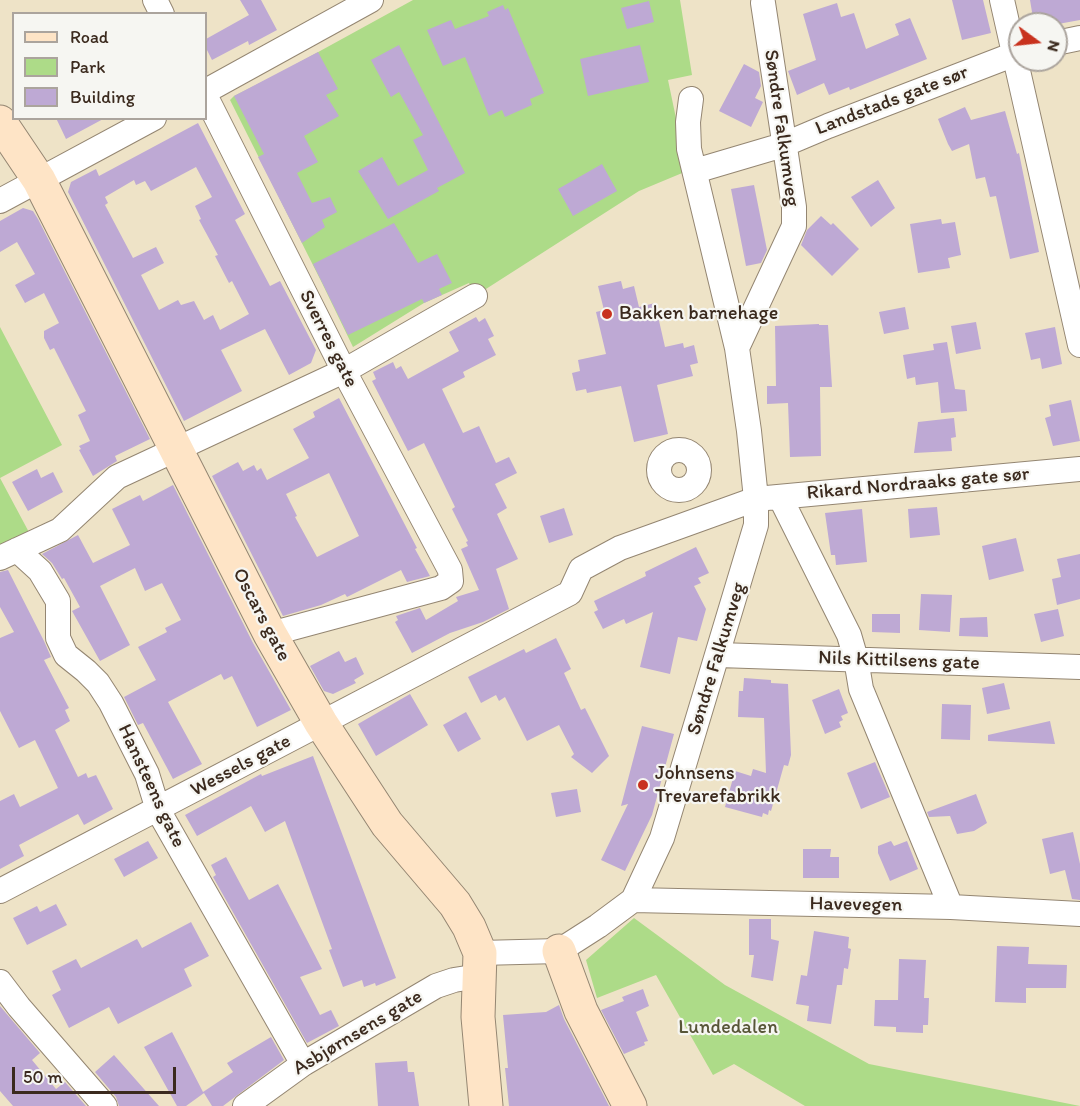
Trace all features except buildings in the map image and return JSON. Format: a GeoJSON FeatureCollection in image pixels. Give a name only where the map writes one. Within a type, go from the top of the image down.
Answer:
{"type":"FeatureCollection","features":[{"type":"Feature","properties":{"kind":"street"},"geometry":{"type":"LineString","coordinates":[[207,90],[371,0]]}},
{"type":"Feature","properties":{"kind":"street"},"geometry":{"type":"LineString","coordinates":[[1002,0],[1008,21]]}},
{"type":"Feature","properties":{"kind":"street","name":"Søndre Falkumveg"},"geometry":{"type":"LineString","coordinates":[[737,348],[794,226],[794,207],[763,3]]}},
{"type":"Feature","properties":{"kind":"street","name":"Landstads gate sør"},"geometry":{"type":"LineString","coordinates":[[695,171],[783,145],[1008,56]]}},
{"type":"Feature","properties":{"kind":"street"},"geometry":{"type":"LineString","coordinates":[[1022,72],[1073,275],[1080,345]]}},
{"type":"Feature","properties":{"kind":"street","name":"Sverres gate"},"geometry":{"type":"LineString","coordinates":[[207,99],[344,371],[450,570],[451,581],[441,588],[270,634]]}},
{"type":"Feature","properties":{"kind":"street","name":"Søndre Falkumveg"},"geometry":{"type":"LineString","coordinates":[[559,951],[633,900],[662,838],[756,525],[756,499],[749,431],[737,348],[689,149],[688,122],[691,99]]}},
{"type":"Feature","properties":{"kind":"street"},"geometry":{"type":"LineString","coordinates":[[0,201],[150,120]]}},
{"type":"Feature","properties":{"kind":"street","name":"Oscars gate"},"geometry":{"type":"LineString","coordinates":[[0,122],[39,180],[270,634],[321,723],[387,824],[455,904],[469,927],[479,964],[478,1017],[486,1106]]}},
{"type":"Feature","properties":{"kind":"street"},"geometry":{"type":"LineString","coordinates":[[8,554],[60,530],[117,477],[344,371],[475,296]]}},
{"type":"Feature","properties":{"kind":"street","name":"Rikard Nordraaks gate sør"},"geometry":{"type":"LineString","coordinates":[[321,723],[570,592],[581,569],[620,548],[756,499],[1080,469]]}},
{"type":"Feature","properties":{"kind":"street"},"geometry":{"type":"LineString","coordinates":[[780,497],[849,635],[861,689],[951,907]]}},
{"type":"Feature","properties":{"kind":"street","name":"Hansteens gate"},"geometry":{"type":"LineString","coordinates":[[8,554],[40,571],[58,601],[58,638],[66,655],[86,670],[111,703],[147,774],[158,810],[303,1064]]}},
{"type":"Feature","properties":{"kind":"street","name":"Nils Kittilsens gate"},"geometry":{"type":"LineString","coordinates":[[718,655],[1080,667]]}},
{"type":"Feature","properties":{"kind":"street","name":"Wessels gate"},"geometry":{"type":"LineString","coordinates":[[0,891],[321,723]]}},
{"type":"Feature","properties":{"kind":"street","name":"Havevegen"},"geometry":{"type":"LineString","coordinates":[[633,900],[951,907],[1080,914]]}},
{"type":"Feature","properties":{"kind":"street"},"geometry":{"type":"LineString","coordinates":[[479,964],[559,951],[581,1011],[630,1106]]}},
{"type":"Feature","properties":{"kind":"street","name":"Asbjørnsens gate"},"geometry":{"type":"LineString","coordinates":[[245,1106],[303,1064],[436,986],[454,980],[479,964]]}},
{"type":"Feature","properties":{"kind":"street"},"geometry":{"type":"LineString","coordinates":[[0,982],[19,1008],[105,1106]]}},
{"type":"Feature","properties":{"kind":"green space"},"geometry":{"type":"Polygon","coordinates":[[[413,0],[680,0],[692,75],[668,80],[687,171],[639,191],[475,296],[469,283],[424,303],[353,347],[230,100],[413,0]]]}},
{"type":"Feature","properties":{"kind":"green space"},"geometry":{"type":"Polygon","coordinates":[[[0,327],[62,445],[0,478],[0,327]]]}},
{"type":"Feature","properties":{"kind":"green space"},"geometry":{"type":"Polygon","coordinates":[[[0,478],[31,536],[0,545],[0,478]]]}},
{"type":"Feature","properties":{"kind":"green space","name":"Lundedalen"},"geometry":{"type":"Polygon","coordinates":[[[634,918],[725,985],[869,1064],[1080,1106],[805,1106],[734,1064],[713,1075],[656,975],[597,998],[586,960],[634,918]]]}},
{"type":"Feature","properties":{"kind":"place","name":"Bakken barnehage"},"geometry":{"type":"Point","coordinates":[607,314]}},
{"type":"Feature","properties":{"kind":"place","name":"Johnsens Trevarefabrikk"},"geometry":{"type":"Point","coordinates":[643,785]}}]}
